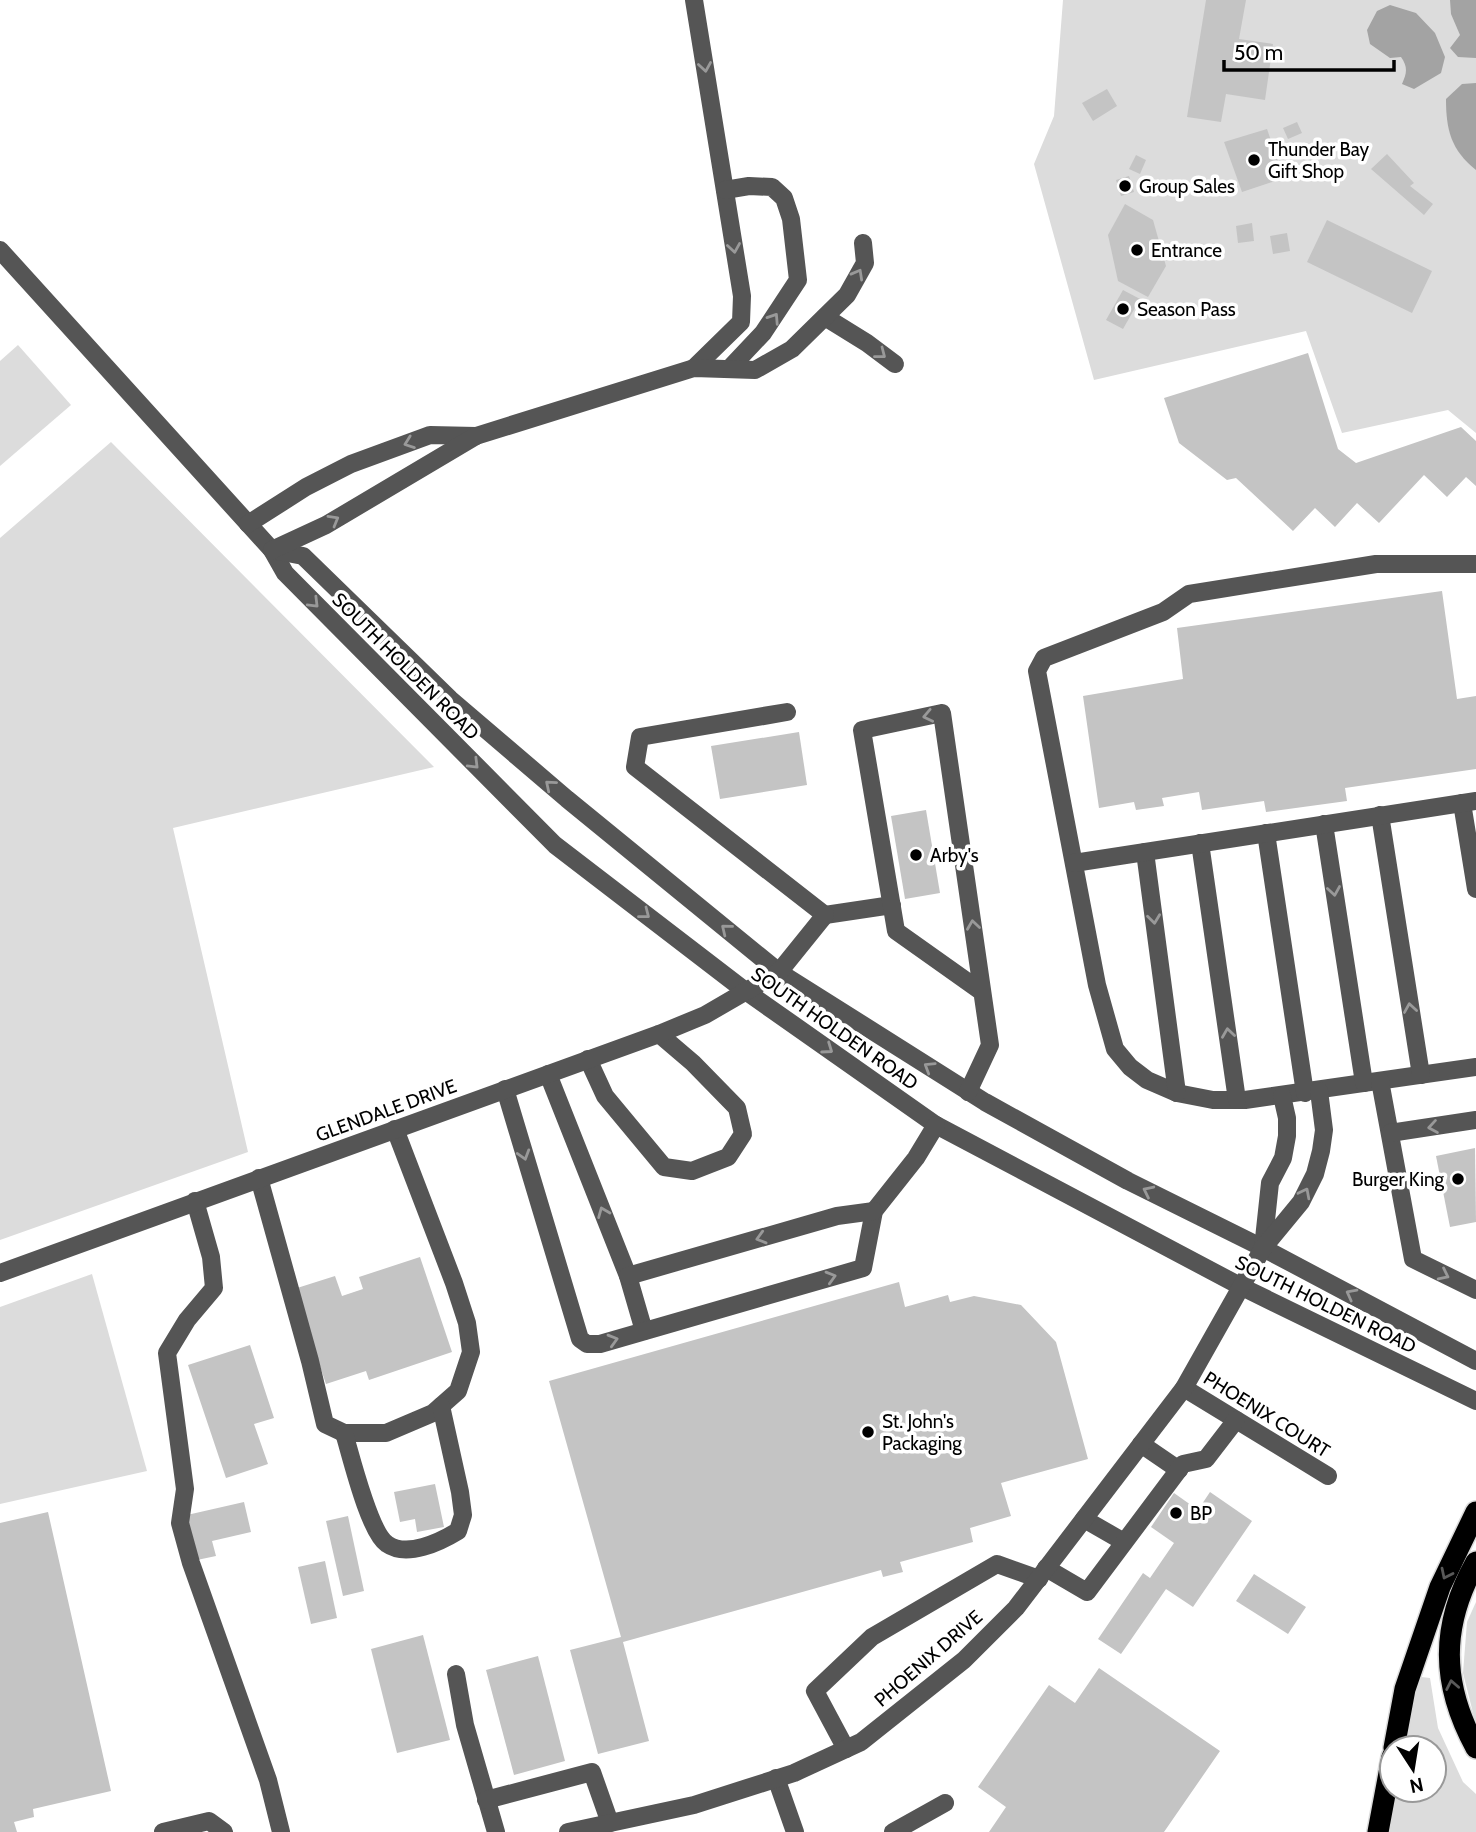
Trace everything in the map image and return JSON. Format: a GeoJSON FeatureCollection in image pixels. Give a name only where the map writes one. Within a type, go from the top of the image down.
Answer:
{"type":"FeatureCollection","features":[{"type":"Feature","properties":{"kind":"highway"},"geometry":{"type":"LineString","coordinates":[[1397,1734],[1405,1689],[1440,1587],[1476,1512]]}},
{"type":"Feature","properties":{"kind":"highway"},"geometry":{"type":"LineString","coordinates":[[1476,1562],[1462,1587],[1451,1621],[1449,1667],[1451,1688],[1463,1724],[1476,1748]]}},
{"type":"Feature","properties":{"kind":"highway"},"geometry":{"type":"LineString","coordinates":[[1378,1832],[1383,1804]]}},
{"type":"Feature","properties":{"kind":"street"},"geometry":{"type":"LineString","coordinates":[[694,0],[742,296],[741,322],[694,368]]}},
{"type":"Feature","properties":{"kind":"street"},"geometry":{"type":"LineString","coordinates":[[725,190],[749,186],[772,187],[784,198],[791,219],[798,279],[764,333],[729,369]]}},
{"type":"Feature","properties":{"kind":"street"},"geometry":{"type":"LineString","coordinates":[[272,550],[326,525],[476,436],[694,368],[755,370],[792,348],[847,295],[865,263],[863,243]]}},
{"type":"Feature","properties":{"kind":"street","name":"SOUTH HOLDEN ROAD"},"geometry":{"type":"LineString","coordinates":[[0,250],[272,550],[285,573],[555,845],[744,990],[936,1125],[1242,1287],[1476,1401]]}},
{"type":"Feature","properties":{"kind":"street"},"geometry":{"type":"LineString","coordinates":[[825,317],[895,364]]}},
{"type":"Feature","properties":{"kind":"street"},"geometry":{"type":"LineString","coordinates":[[248,524],[306,487],[351,464],[430,435],[476,436]]}},
{"type":"Feature","properties":{"kind":"street","name":"SOUTH HOLDEN ROAD"},"geometry":{"type":"LineString","coordinates":[[272,550],[303,556],[450,699],[567,799],[779,972],[968,1092],[1128,1181],[1264,1248],[1476,1361]]}},
{"type":"Feature","properties":{"kind":"street"},"geometry":{"type":"LineString","coordinates":[[1476,564],[1376,564],[1189,594],[1163,612],[1044,658],[1037,671],[1097,985],[1115,1049],[1130,1067],[1147,1080],[1177,1093],[1213,1100],[1282,1096],[1476,1067]]}},
{"type":"Feature","properties":{"kind":"street"},"geometry":{"type":"LineString","coordinates":[[787,712],[640,737],[635,766],[825,915]]}},
{"type":"Feature","properties":{"kind":"street"},"geometry":{"type":"LineString","coordinates":[[968,1092],[990,1045],[942,713],[862,730],[897,931],[982,992]]}},
{"type":"Feature","properties":{"kind":"street"},"geometry":{"type":"LineString","coordinates":[[1074,863],[1469,802],[1476,889]]}},
{"type":"Feature","properties":{"kind":"street"},"geometry":{"type":"LineString","coordinates":[[1380,815],[1421,1075]]}},
{"type":"Feature","properties":{"kind":"street"},"geometry":{"type":"LineString","coordinates":[[1324,824],[1372,1082],[1390,1133],[1413,1259],[1476,1290]]}},
{"type":"Feature","properties":{"kind":"street"},"geometry":{"type":"LineString","coordinates":[[1264,1248],[1301,1202],[1315,1174],[1324,1130],[1312,1092],[1266,833]]}},
{"type":"Feature","properties":{"kind":"street"},"geometry":{"type":"LineString","coordinates":[[1200,843],[1237,1100]]}},
{"type":"Feature","properties":{"kind":"street"},"geometry":{"type":"LineString","coordinates":[[1145,852],[1177,1093]]}},
{"type":"Feature","properties":{"kind":"street"},"geometry":{"type":"LineString","coordinates":[[779,972],[825,915],[892,905]]}},
{"type":"Feature","properties":{"kind":"street","name":"GLENDALE DRIVE"},"geometry":{"type":"LineString","coordinates":[[0,1273],[659,1034],[705,1015],[779,972]]}},
{"type":"Feature","properties":{"kind":"street"},"geometry":{"type":"LineString","coordinates":[[588,1059],[606,1096],[664,1167],[692,1171],[728,1157],[743,1134],[737,1108],[693,1063],[659,1034]]}},
{"type":"Feature","properties":{"kind":"street"},"geometry":{"type":"LineString","coordinates":[[548,1074],[628,1276],[644,1331]]}},
{"type":"Feature","properties":{"kind":"street"},"geometry":{"type":"LineString","coordinates":[[505,1089],[580,1339],[587,1344],[600,1344],[863,1268],[874,1211],[916,1158],[936,1125]]}},
{"type":"Feature","properties":{"kind":"street"},"geometry":{"type":"LineString","coordinates":[[1264,1248],[1270,1183],[1283,1158],[1287,1136],[1287,1118],[1282,1096]]}},
{"type":"Feature","properties":{"kind":"street"},"geometry":{"type":"LineString","coordinates":[[1390,1133],[1476,1120]]}},
{"type":"Feature","properties":{"kind":"street"},"geometry":{"type":"LineString","coordinates":[[259,1178],[325,1424],[344,1433],[386,1433],[433,1412],[458,1391],[471,1352],[467,1323],[454,1283],[395,1129]]}},
{"type":"Feature","properties":{"kind":"street"},"geometry":{"type":"LineString","coordinates":[[195,1201],[211,1257],[214,1288],[187,1320],[167,1353],[185,1489],[180,1523],[191,1563],[268,1780],[281,1832]]}},
{"type":"Feature","properties":{"kind":"street"},"geometry":{"type":"LineString","coordinates":[[628,1276],[836,1216],[874,1211]]}},
{"type":"Feature","properties":{"kind":"street","name":"PHOENIX DRIVE"},"geometry":{"type":"LineString","coordinates":[[568,1832],[694,1805],[776,1779],[846,1749],[860,1742],[964,1660],[1016,1608],[1184,1388],[1264,1248]]}},
{"type":"Feature","properties":{"kind":"street","name":"PHOENIX COURT"},"geometry":{"type":"LineString","coordinates":[[1184,1388],[1328,1476]]}},
{"type":"Feature","properties":{"kind":"street"},"geometry":{"type":"LineString","coordinates":[[344,1433],[372,1524],[380,1538],[388,1545],[405,1551],[443,1541],[458,1531],[463,1515],[441,1406]]}},
{"type":"Feature","properties":{"kind":"street"},"geometry":{"type":"LineString","coordinates":[[846,1749],[815,1691],[872,1637],[997,1564],[1043,1574],[1087,1592],[1179,1469],[1183,1465],[1206,1459],[1236,1420]]}},
{"type":"Feature","properties":{"kind":"street"},"geometry":{"type":"LineString","coordinates":[[1141,1444],[1179,1469]]}},
{"type":"Feature","properties":{"kind":"street"},"geometry":{"type":"LineString","coordinates":[[1084,1519],[1124,1542]]}},
{"type":"Feature","properties":{"kind":"street"},"geometry":{"type":"LineString","coordinates":[[456,1674],[465,1725],[496,1832]]}},
{"type":"Feature","properties":{"kind":"street"},"geometry":{"type":"LineString","coordinates":[[486,1800],[592,1772],[610,1823]]}},
{"type":"Feature","properties":{"kind":"street"},"geometry":{"type":"LineString","coordinates":[[776,1779],[795,1832]]}},
{"type":"Feature","properties":{"kind":"street"},"geometry":{"type":"LineString","coordinates":[[893,1832],[945,1803]]}},
{"type":"Feature","properties":{"kind":"street"},"geometry":{"type":"LineString","coordinates":[[163,1832],[209,1821],[224,1832]]}},
{"type":"Feature","properties":{"kind":"shaded area"},"geometry":{"type":"Polygon","coordinates":[[[1063,0],[1476,0],[1476,433],[1448,410],[1342,433],[1306,331],[1094,380],[1034,164],[1054,116],[1063,0]]]}},
{"type":"Feature","properties":{"kind":"shaded area"},"geometry":{"type":"Polygon","coordinates":[[[1450,0],[1476,0],[1476,58],[1458,57],[1450,48],[1460,35],[1451,14],[1450,0]]]}},
{"type":"Feature","properties":{"kind":"shaded area"},"geometry":{"type":"Polygon","coordinates":[[[1390,5],[1416,13],[1435,33],[1445,57],[1441,73],[1414,89],[1402,84],[1406,70],[1401,57],[1390,58],[1370,44],[1367,30],[1377,11],[1390,5]]]}},
{"type":"Feature","properties":{"kind":"shaded area"},"geometry":{"type":"Polygon","coordinates":[[[1476,83],[1476,170],[1461,155],[1452,139],[1447,120],[1446,99],[1462,84],[1476,83]]]}},
{"type":"Feature","properties":{"kind":"shaded area"},"geometry":{"type":"Polygon","coordinates":[[[18,345],[71,405],[0,466],[0,361],[18,345]]]}},
{"type":"Feature","properties":{"kind":"shaded area"},"geometry":{"type":"Polygon","coordinates":[[[111,442],[434,767],[173,828],[248,1152],[0,1240],[0,538],[111,442]]]}},
{"type":"Feature","properties":{"kind":"shaded area"},"geometry":{"type":"Polygon","coordinates":[[[92,1274],[147,1471],[0,1504],[0,1307],[92,1274]]]}},
{"type":"Feature","properties":{"kind":"shaded area"},"geometry":{"type":"Polygon","coordinates":[[[1476,1602],[1476,1725],[1463,1673],[1467,1622],[1476,1602]]]}},
{"type":"Feature","properties":{"kind":"shaded area"},"geometry":{"type":"Polygon","coordinates":[[[1421,1677],[1430,1678],[1441,1734],[1405,1734],[1409,1711],[1421,1677]]]}},
{"type":"Feature","properties":{"kind":"shaded area"},"geometry":{"type":"Polygon","coordinates":[[[1448,1750],[1463,1782],[1476,1794],[1476,1832],[1387,1832],[1392,1804],[1448,1804],[1448,1750]]]}},
{"type":"Feature","properties":{"kind":"building"},"geometry":{"type":"Polygon","coordinates":[[[1206,0],[1246,0],[1239,39],[1273,44],[1265,100],[1226,94],[1221,122],[1187,117],[1206,0]]]}},
{"type":"Feature","properties":{"kind":"building"},"geometry":{"type":"Polygon","coordinates":[[[1107,89],[1117,106],[1093,121],[1082,103],[1107,89]]]}},
{"type":"Feature","properties":{"kind":"building"},"geometry":{"type":"Polygon","coordinates":[[[1297,122],[1302,133],[1288,139],[1283,128],[1297,122]]]}},
{"type":"Feature","properties":{"kind":"building","name":"Thunder Bay Gift Shop"},"geometry":{"type":"Polygon","coordinates":[[[1267,129],[1284,178],[1242,192],[1224,142],[1267,129]]]}},
{"type":"Feature","properties":{"kind":"building"},"geometry":{"type":"Polygon","coordinates":[[[1387,154],[1414,183],[1410,186],[1433,204],[1424,215],[1371,169],[1387,154]]]}},
{"type":"Feature","properties":{"kind":"building"},"geometry":{"type":"Polygon","coordinates":[[[1136,155],[1146,160],[1140,174],[1129,169],[1136,155]]]}},
{"type":"Feature","properties":{"kind":"building","name":"Group Sales"},"geometry":{"type":"Polygon","coordinates":[[[1129,176],[1134,192],[1121,196],[1116,180],[1129,176]]]}},
{"type":"Feature","properties":{"kind":"building","name":"Entrance"},"geometry":{"type":"Polygon","coordinates":[[[1125,204],[1153,220],[1166,266],[1148,297],[1118,281],[1108,235],[1125,204]]]}},
{"type":"Feature","properties":{"kind":"building"},"geometry":{"type":"Polygon","coordinates":[[[1327,220],[1432,271],[1412,313],[1307,262],[1327,220]]]}},
{"type":"Feature","properties":{"kind":"building"},"geometry":{"type":"Polygon","coordinates":[[[1252,223],[1254,241],[1238,243],[1236,226],[1252,223]]]}},
{"type":"Feature","properties":{"kind":"building"},"geometry":{"type":"Polygon","coordinates":[[[1287,233],[1290,251],[1273,254],[1270,236],[1287,233]]]}},
{"type":"Feature","properties":{"kind":"building","name":"Season Pass"},"geometry":{"type":"Polygon","coordinates":[[[1123,290],[1140,299],[1123,329],[1106,320],[1123,290]]]}},
{"type":"Feature","properties":{"kind":"building"},"geometry":{"type":"Polygon","coordinates":[[[1308,353],[1338,449],[1356,463],[1461,427],[1476,441],[1476,486],[1466,477],[1447,497],[1424,475],[1379,523],[1357,503],[1335,527],[1315,508],[1293,531],[1236,478],[1227,480],[1179,443],[1164,398],[1308,353]]]}},
{"type":"Feature","properties":{"kind":"building"},"geometry":{"type":"Polygon","coordinates":[[[1442,591],[1457,699],[1476,696],[1476,769],[1345,788],[1347,801],[1266,812],[1264,801],[1202,810],[1199,792],[1162,798],[1164,806],[1136,810],[1134,802],[1099,808],[1083,696],[1183,679],[1177,628],[1442,591]]]}},
{"type":"Feature","properties":{"kind":"building"},"geometry":{"type":"Polygon","coordinates":[[[799,732],[807,785],[720,799],[711,746],[799,732]]]}},
{"type":"Feature","properties":{"kind":"building"},"geometry":{"type":"Polygon","coordinates":[[[926,810],[940,893],[905,899],[891,816],[926,810]]]}},
{"type":"Feature","properties":{"kind":"building"},"geometry":{"type":"Polygon","coordinates":[[[1475,1148],[1476,1222],[1450,1227],[1436,1156],[1475,1148]]]}},
{"type":"Feature","properties":{"kind":"building"},"geometry":{"type":"Polygon","coordinates":[[[420,1257],[452,1352],[369,1380],[366,1371],[326,1384],[294,1289],[335,1276],[342,1296],[363,1289],[359,1277],[420,1257]]]}},
{"type":"Feature","properties":{"kind":"building"},"geometry":{"type":"Polygon","coordinates":[[[899,1282],[905,1307],[948,1295],[950,1302],[974,1296],[1021,1305],[1056,1342],[1088,1459],[1001,1483],[1011,1516],[970,1528],[973,1542],[900,1562],[903,1572],[883,1577],[881,1570],[623,1642],[649,1741],[598,1754],[570,1650],[621,1637],[549,1381],[899,1282]]]}},
{"type":"Feature","properties":{"kind":"building"},"geometry":{"type":"Polygon","coordinates":[[[250,1345],[274,1418],[254,1424],[268,1464],[226,1478],[188,1365],[250,1345]]]}},
{"type":"Feature","properties":{"kind":"building"},"geometry":{"type":"Polygon","coordinates":[[[435,1484],[444,1527],[417,1532],[415,1519],[400,1522],[394,1492],[435,1484]]]}},
{"type":"Feature","properties":{"kind":"building"},"geometry":{"type":"Polygon","coordinates":[[[1210,1492],[1252,1521],[1193,1607],[1166,1589],[1121,1654],[1098,1639],[1143,1573],[1150,1578],[1174,1543],[1151,1527],[1174,1493],[1198,1510],[1210,1492]]]}},
{"type":"Feature","properties":{"kind":"building"},"geometry":{"type":"Polygon","coordinates":[[[244,1502],[251,1532],[212,1541],[216,1556],[197,1560],[187,1515],[244,1502]]]}},
{"type":"Feature","properties":{"kind":"building"},"geometry":{"type":"Polygon","coordinates":[[[48,1512],[111,1791],[33,1809],[34,1817],[14,1822],[17,1832],[0,1832],[0,1523],[48,1512]]]}},
{"type":"Feature","properties":{"kind":"building"},"geometry":{"type":"Polygon","coordinates":[[[348,1516],[364,1591],[343,1596],[326,1521],[348,1516]]]}},
{"type":"Feature","properties":{"kind":"building"},"geometry":{"type":"Polygon","coordinates":[[[325,1561],[337,1618],[311,1624],[298,1567],[325,1561]]]}},
{"type":"Feature","properties":{"kind":"building"},"geometry":{"type":"Polygon","coordinates":[[[1254,1574],[1306,1607],[1288,1634],[1236,1601],[1254,1574]]]}},
{"type":"Feature","properties":{"kind":"building"},"geometry":{"type":"Polygon","coordinates":[[[423,1635],[450,1740],[397,1753],[371,1649],[423,1635]]]}},
{"type":"Feature","properties":{"kind":"building"},"geometry":{"type":"Polygon","coordinates":[[[538,1656],[565,1761],[514,1775],[486,1670],[538,1656]]]}},
{"type":"Feature","properties":{"kind":"building"},"geometry":{"type":"Polygon","coordinates":[[[1099,1668],[1220,1751],[1164,1832],[989,1832],[1006,1807],[978,1787],[1049,1685],[1075,1703],[1099,1668]]]}},
{"type":"Feature","properties":{"kind":"place","name":"Thunder Bay Gift Shop"},"geometry":{"type":"Point","coordinates":[1254,160]}},
{"type":"Feature","properties":{"kind":"place","name":"Group Sales"},"geometry":{"type":"Point","coordinates":[1125,186]}},
{"type":"Feature","properties":{"kind":"place","name":"Entrance"},"geometry":{"type":"Point","coordinates":[1137,250]}},
{"type":"Feature","properties":{"kind":"place","name":"Season Pass"},"geometry":{"type":"Point","coordinates":[1123,309]}},
{"type":"Feature","properties":{"kind":"place","name":"Arby's"},"geometry":{"type":"Point","coordinates":[916,855]}},
{"type":"Feature","properties":{"kind":"place","name":"Burger King"},"geometry":{"type":"Point","coordinates":[1458,1179]}},
{"type":"Feature","properties":{"kind":"place","name":"St. John's Packaging"},"geometry":{"type":"Point","coordinates":[868,1432]}},
{"type":"Feature","properties":{"kind":"place","name":"BP"},"geometry":{"type":"Point","coordinates":[1176,1513]}}]}
